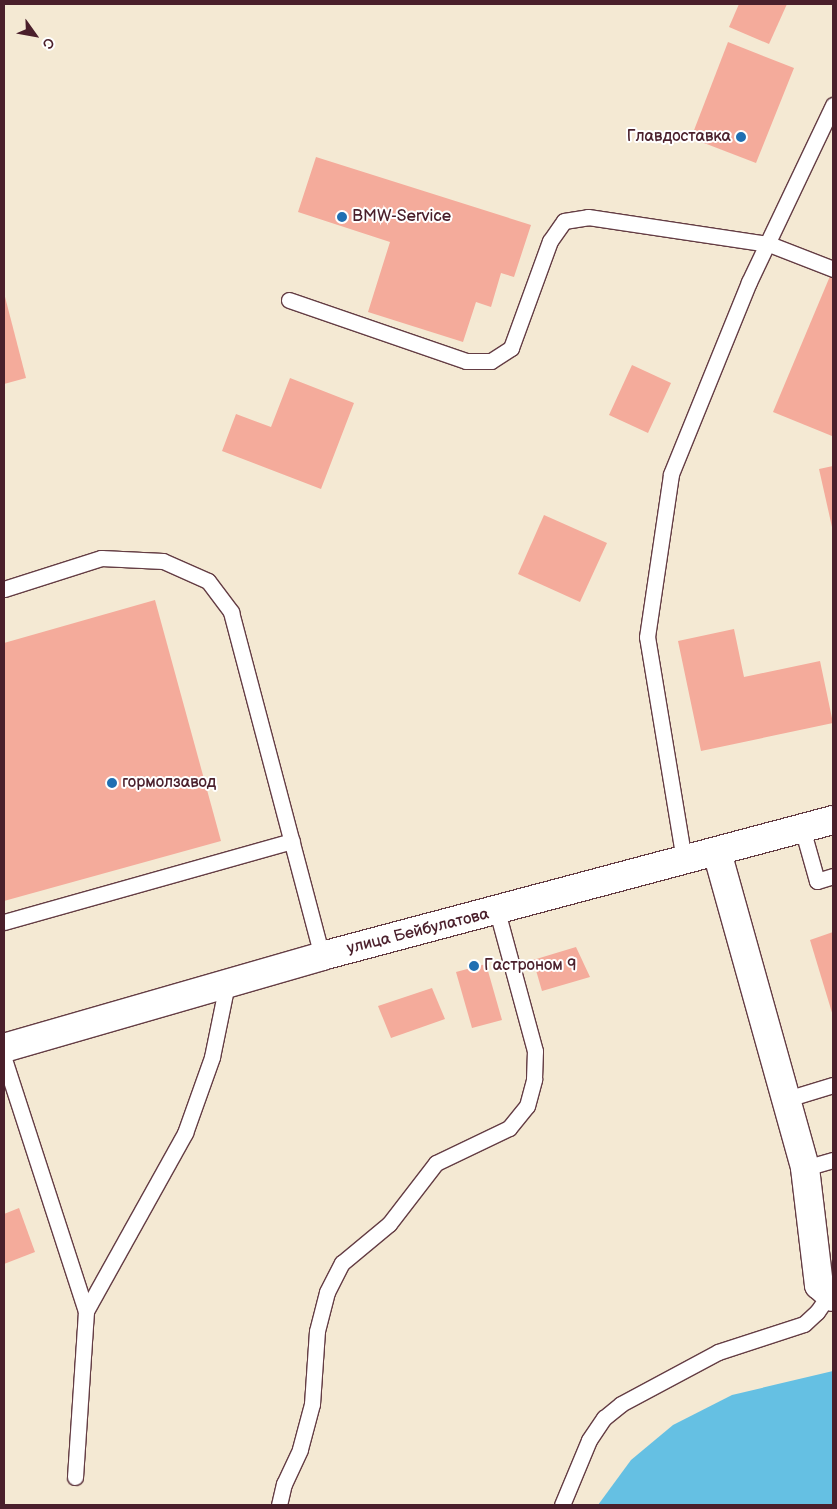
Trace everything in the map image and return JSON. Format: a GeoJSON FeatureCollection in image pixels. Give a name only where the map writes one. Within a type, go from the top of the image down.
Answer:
{"type":"FeatureCollection","features":[{"type":"Feature","properties":{"kind":"street","name":"улица Бейбулатова"},"geometry":{"type":"LineString","coordinates":[[4,1048],[322,956],[497,911],[833,820]]}},
{"type":"Feature","properties":{"kind":"street"},"geometry":{"type":"LineString","coordinates":[[717,852],[788,1099],[805,1168],[819,1285],[831,1297]]}},
{"type":"Feature","properties":{"kind":"lane"},"geometry":{"type":"LineString","coordinates":[[684,860],[647,637],[671,474],[749,282],[833,105]]}},
{"type":"Feature","properties":{"kind":"lane"},"geometry":{"type":"LineString","coordinates":[[289,300],[466,361],[491,360],[512,348],[550,241],[564,221],[588,217],[768,244],[833,269]]}},
{"type":"Feature","properties":{"kind":"lane"},"geometry":{"type":"LineString","coordinates":[[4,588],[101,558],[163,561],[208,581],[231,612],[322,956]]}},
{"type":"Feature","properties":{"kind":"lane"},"geometry":{"type":"LineString","coordinates":[[802,828],[817,881],[833,876]]}},
{"type":"Feature","properties":{"kind":"lane"},"geometry":{"type":"LineString","coordinates":[[4,922],[292,841]]}},
{"type":"Feature","properties":{"kind":"lane"},"geometry":{"type":"LineString","coordinates":[[279,1505],[284,1484],[300,1449],[312,1404],[319,1324],[327,1292],[342,1263],[389,1224],[436,1163],[509,1128],[527,1106],[534,1079],[535,1051],[497,911]]}},
{"type":"Feature","properties":{"kind":"lane"},"geometry":{"type":"LineString","coordinates":[[86,1311],[185,1133],[212,1057],[227,984]]}},
{"type":"Feature","properties":{"kind":"lane"},"geometry":{"type":"LineString","coordinates":[[4,1059],[86,1311],[75,1477]]}},
{"type":"Feature","properties":{"kind":"lane"},"geometry":{"type":"LineString","coordinates":[[788,1099],[833,1085]]}},
{"type":"Feature","properties":{"kind":"lane"},"geometry":{"type":"LineString","coordinates":[[805,1168],[833,1160]]}},
{"type":"Feature","properties":{"kind":"lane"},"geometry":{"type":"LineString","coordinates":[[562,1505],[588,1440],[604,1418],[616,1409],[718,1352],[804,1324],[831,1297]]}},
{"type":"Feature","properties":{"kind":"water"},"geometry":{"type":"Polygon","coordinates":[[[833,1371],[833,1505],[598,1505],[631,1460],[673,1425],[732,1395],[833,1371]]]}},
{"type":"Feature","properties":{"kind":"building"},"geometry":{"type":"Polygon","coordinates":[[[739,4],[787,4],[769,44],[729,27],[739,4]]]}},
{"type":"Feature","properties":{"kind":"building"},"geometry":{"type":"Polygon","coordinates":[[[728,42],[794,68],[756,163],[691,138],[728,42]]]}},
{"type":"Feature","properties":{"kind":"building"},"geometry":{"type":"Polygon","coordinates":[[[316,157],[531,225],[514,277],[501,273],[491,307],[476,302],[463,342],[368,312],[390,242],[298,212],[316,157]]]}},
{"type":"Feature","properties":{"kind":"building"},"geometry":{"type":"Polygon","coordinates":[[[833,269],[833,433],[832,436],[773,412],[833,269]]]}},
{"type":"Feature","properties":{"kind":"building"},"geometry":{"type":"Polygon","coordinates":[[[4,293],[26,378],[4,384],[4,293]]]}},
{"type":"Feature","properties":{"kind":"building"},"geometry":{"type":"Polygon","coordinates":[[[632,365],[671,383],[648,433],[609,415],[632,365]]]}},
{"type":"Feature","properties":{"kind":"building"},"geometry":{"type":"Polygon","coordinates":[[[290,378],[354,403],[321,489],[222,451],[236,414],[271,427],[290,378]]]}},
{"type":"Feature","properties":{"kind":"building"},"geometry":{"type":"Polygon","coordinates":[[[833,466],[833,527],[832,527],[819,469],[833,466]]]}},
{"type":"Feature","properties":{"kind":"building"},"geometry":{"type":"Polygon","coordinates":[[[544,515],[607,543],[580,602],[518,574],[544,515]]]}},
{"type":"Feature","properties":{"kind":"building"},"geometry":{"type":"Polygon","coordinates":[[[155,600],[221,841],[4,901],[4,643],[155,600]]]}},
{"type":"Feature","properties":{"kind":"building"},"geometry":{"type":"Polygon","coordinates":[[[734,629],[744,677],[820,661],[833,723],[701,751],[678,641],[734,629]]]}},
{"type":"Feature","properties":{"kind":"building"},"geometry":{"type":"Polygon","coordinates":[[[833,932],[833,1016],[810,940],[833,932]]]}},
{"type":"Feature","properties":{"kind":"building"},"geometry":{"type":"Polygon","coordinates":[[[576,947],[590,977],[542,991],[533,960],[576,947]]]}},
{"type":"Feature","properties":{"kind":"building"},"geometry":{"type":"Polygon","coordinates":[[[486,964],[502,1020],[472,1028],[456,972],[486,964]]]}},
{"type":"Feature","properties":{"kind":"building"},"geometry":{"type":"Polygon","coordinates":[[[432,988],[445,1019],[391,1038],[378,1006],[432,988]]]}},
{"type":"Feature","properties":{"kind":"building"},"geometry":{"type":"Polygon","coordinates":[[[19,1208],[35,1252],[4,1264],[4,1214],[19,1208]]]}},
{"type":"Feature","properties":{"kind":"place","name":"Главдоставка"},"geometry":{"type":"Point","coordinates":[741,137]}},
{"type":"Feature","properties":{"kind":"place","name":"BMW-Service"},"geometry":{"type":"Point","coordinates":[342,217]}},
{"type":"Feature","properties":{"kind":"place","name":"гормолзавод"},"geometry":{"type":"Point","coordinates":[112,783]}},
{"type":"Feature","properties":{"kind":"place","name":"Гастроном 9"},"geometry":{"type":"Point","coordinates":[474,966]}}]}
